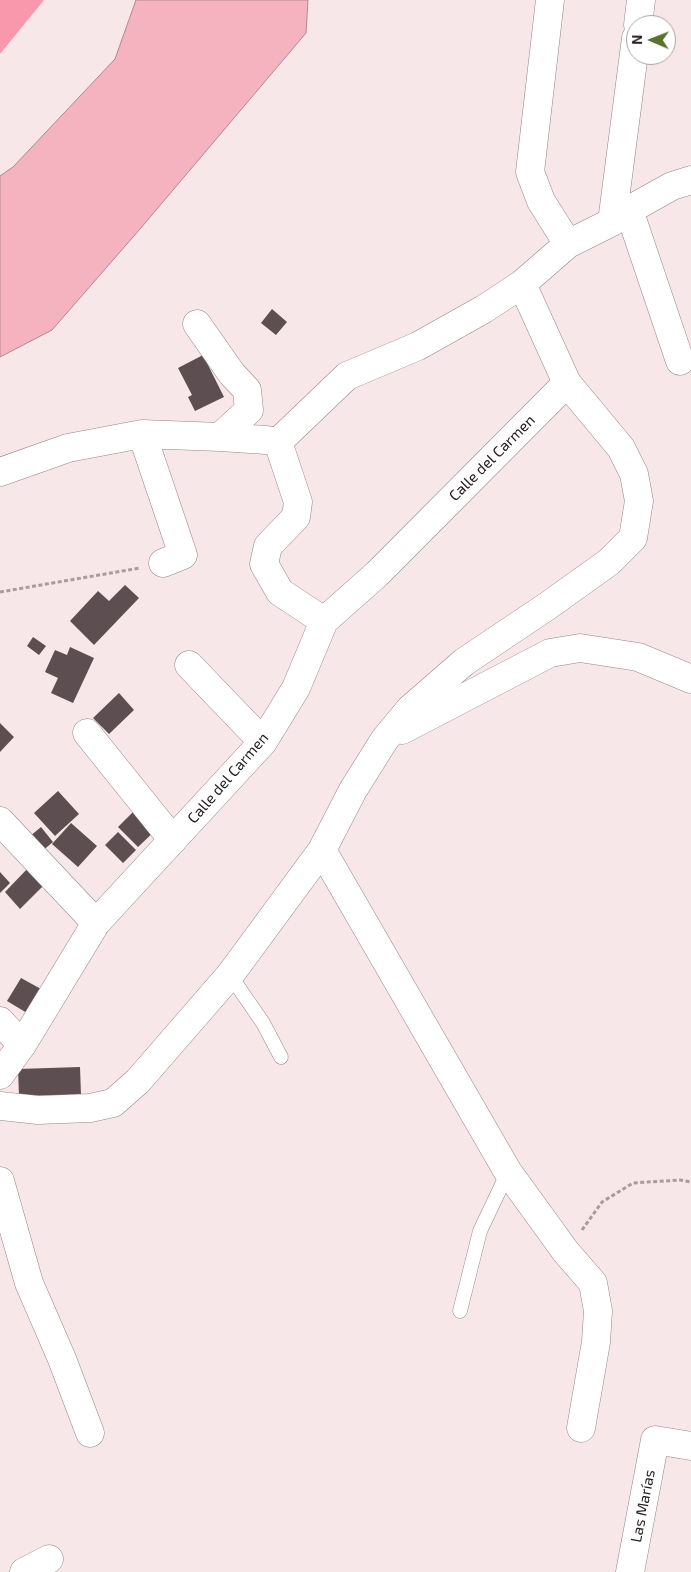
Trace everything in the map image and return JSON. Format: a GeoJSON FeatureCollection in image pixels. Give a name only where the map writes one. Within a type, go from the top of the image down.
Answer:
{"type":"FeatureCollection","features":[{"type":"Feature","properties":{"kind":"street"},"geometry":{"type":"LineString","coordinates":[[550,0],[530,172],[541,201],[568,244]]}},
{"type":"Feature","properties":{"kind":"street"},"geometry":{"type":"LineString","coordinates":[[639,15],[641,0]]}},
{"type":"Feature","properties":{"kind":"street"},"geometry":{"type":"LineString","coordinates":[[634,65],[620,216],[680,361]]}},
{"type":"Feature","properties":{"kind":"street"},"geometry":{"type":"LineString","coordinates":[[278,442],[347,376],[418,346],[484,309],[522,284],[568,244],[672,186],[691,180]]}},
{"type":"Feature","properties":{"kind":"street"},"geometry":{"type":"LineString","coordinates":[[0,1106],[46,1109],[90,1108],[113,1103],[138,1081],[230,975],[322,850],[353,790],[385,738],[410,709],[464,662],[609,562],[634,538],[639,501],[634,474],[622,448],[568,383],[522,284]]}},
{"type":"Feature","properties":{"kind":"street"},"geometry":{"type":"LineString","coordinates":[[196,324],[232,374],[247,390],[249,410],[220,437]]}},
{"type":"Feature","properties":{"kind":"street","name":"Calle del Carmen"},"geometry":{"type":"LineString","coordinates":[[0,1075],[22,1045],[96,923],[263,742],[296,688],[324,621],[377,574],[568,383]]}},
{"type":"Feature","properties":{"kind":"street"},"geometry":{"type":"LineString","coordinates":[[0,472],[68,448],[142,434],[220,437],[278,442]]}},
{"type":"Feature","properties":{"kind":"street"},"geometry":{"type":"LineString","coordinates":[[142,434],[183,555],[162,562]]}},
{"type":"Feature","properties":{"kind":"street"},"geometry":{"type":"LineString","coordinates":[[278,442],[298,502],[296,517],[268,546],[264,564],[280,592],[324,621]]}},
{"type":"Feature","properties":{"kind":"street"},"geometry":{"type":"LineString","coordinates":[[385,738],[550,653],[580,648],[638,658],[691,679]]}},
{"type":"Feature","properties":{"kind":"street"},"geometry":{"type":"LineString","coordinates":[[189,665],[263,742]]}},
{"type":"Feature","properties":{"kind":"street"},"geometry":{"type":"LineString","coordinates":[[87,733],[173,840]]}},
{"type":"Feature","properties":{"kind":"street"},"geometry":{"type":"LineString","coordinates":[[0,821],[96,923]]}},
{"type":"Feature","properties":{"kind":"street"},"geometry":{"type":"LineString","coordinates":[[322,850],[508,1172],[566,1252],[593,1283],[598,1311],[596,1342],[582,1428]]}},
{"type":"Feature","properties":{"kind":"street"},"geometry":{"type":"LineString","coordinates":[[0,1021],[22,1045]]}},
{"type":"Feature","properties":{"kind":"street"},"geometry":{"type":"LineString","coordinates":[[0,1181],[29,1284],[62,1360],[90,1433]]}},
{"type":"Feature","properties":{"kind":"street","name":"Las Marías"},"geometry":{"type":"LineString","coordinates":[[630,1572],[655,1440],[691,1446]]}},
{"type":"Feature","properties":{"kind":"street"},"geometry":{"type":"LineString","coordinates":[[24,1572],[48,1559]]}},
{"type":"Feature","properties":{"kind":"lane"},"geometry":{"type":"LineString","coordinates":[[230,975],[263,1023],[281,1058]]}},
{"type":"Feature","properties":{"kind":"lane"},"geometry":{"type":"LineString","coordinates":[[460,1311],[480,1231],[508,1172]]}},
{"type":"Feature","properties":{"kind":"path"},"geometry":{"type":"LineString","coordinates":[[0,592],[162,562]]}},
{"type":"Feature","properties":{"kind":"path"},"geometry":{"type":"LineString","coordinates":[[566,1252],[602,1202],[633,1183],[680,1180],[691,1182]]}},
{"type":"Feature","properties":{"kind":"shaded area"},"geometry":{"type":"Polygon","coordinates":[[[0,0],[44,0],[0,54],[0,0]]]}},
{"type":"Feature","properties":{"kind":"shaded area"},"geometry":{"type":"Polygon","coordinates":[[[136,0],[308,0],[306,33],[52,330],[0,357],[0,176],[13,167],[115,59],[136,0]]]}},
{"type":"Feature","properties":{"kind":"building"},"geometry":{"type":"Polygon","coordinates":[[[272,309],[287,322],[276,335],[261,323],[272,309]]]}},
{"type":"Feature","properties":{"kind":"building"},"geometry":{"type":"Polygon","coordinates":[[[203,355],[224,397],[195,411],[188,397],[192,395],[178,368],[203,355]]]}},
{"type":"Feature","properties":{"kind":"building"},"geometry":{"type":"Polygon","coordinates":[[[125,585],[139,598],[94,645],[70,621],[98,591],[109,601],[125,585]]]}},
{"type":"Feature","properties":{"kind":"building"},"geometry":{"type":"Polygon","coordinates":[[[33,637],[46,646],[39,655],[27,646],[33,637]]]}},
{"type":"Feature","properties":{"kind":"building"},"geometry":{"type":"Polygon","coordinates":[[[70,647],[94,658],[73,703],[51,693],[58,678],[45,672],[55,650],[67,655],[70,647]]]}},
{"type":"Feature","properties":{"kind":"building"},"geometry":{"type":"Polygon","coordinates":[[[119,693],[134,710],[109,734],[93,718],[119,693]]]}},
{"type":"Feature","properties":{"kind":"building"},"geometry":{"type":"Polygon","coordinates":[[[0,723],[14,737],[0,752],[0,723]]]}},
{"type":"Feature","properties":{"kind":"building"},"geometry":{"type":"Polygon","coordinates":[[[58,791],[79,814],[55,836],[34,813],[58,791]]]}},
{"type":"Feature","properties":{"kind":"building"},"geometry":{"type":"Polygon","coordinates":[[[138,807],[158,828],[138,847],[118,827],[138,807]]]}},
{"type":"Feature","properties":{"kind":"building"},"geometry":{"type":"Polygon","coordinates":[[[71,823],[97,846],[78,867],[52,844],[71,823]]]}},
{"type":"Feature","properties":{"kind":"building"},"geometry":{"type":"Polygon","coordinates":[[[41,827],[53,842],[41,852],[29,837],[41,827]]]}},
{"type":"Feature","properties":{"kind":"building"},"geometry":{"type":"Polygon","coordinates":[[[118,832],[136,850],[123,863],[105,845],[118,832]]]}},
{"type":"Feature","properties":{"kind":"building"},"geometry":{"type":"Polygon","coordinates":[[[29,867],[46,883],[20,909],[5,892],[29,867]]]}},
{"type":"Feature","properties":{"kind":"building"},"geometry":{"type":"Polygon","coordinates":[[[0,872],[10,883],[0,893],[0,872]]]}},
{"type":"Feature","properties":{"kind":"building"},"geometry":{"type":"Polygon","coordinates":[[[21,978],[41,989],[27,1013],[7,1001],[21,978]]]}},
{"type":"Feature","properties":{"kind":"building"},"geometry":{"type":"Polygon","coordinates":[[[80,1067],[81,1095],[19,1096],[18,1069],[80,1067]]]}}]}
